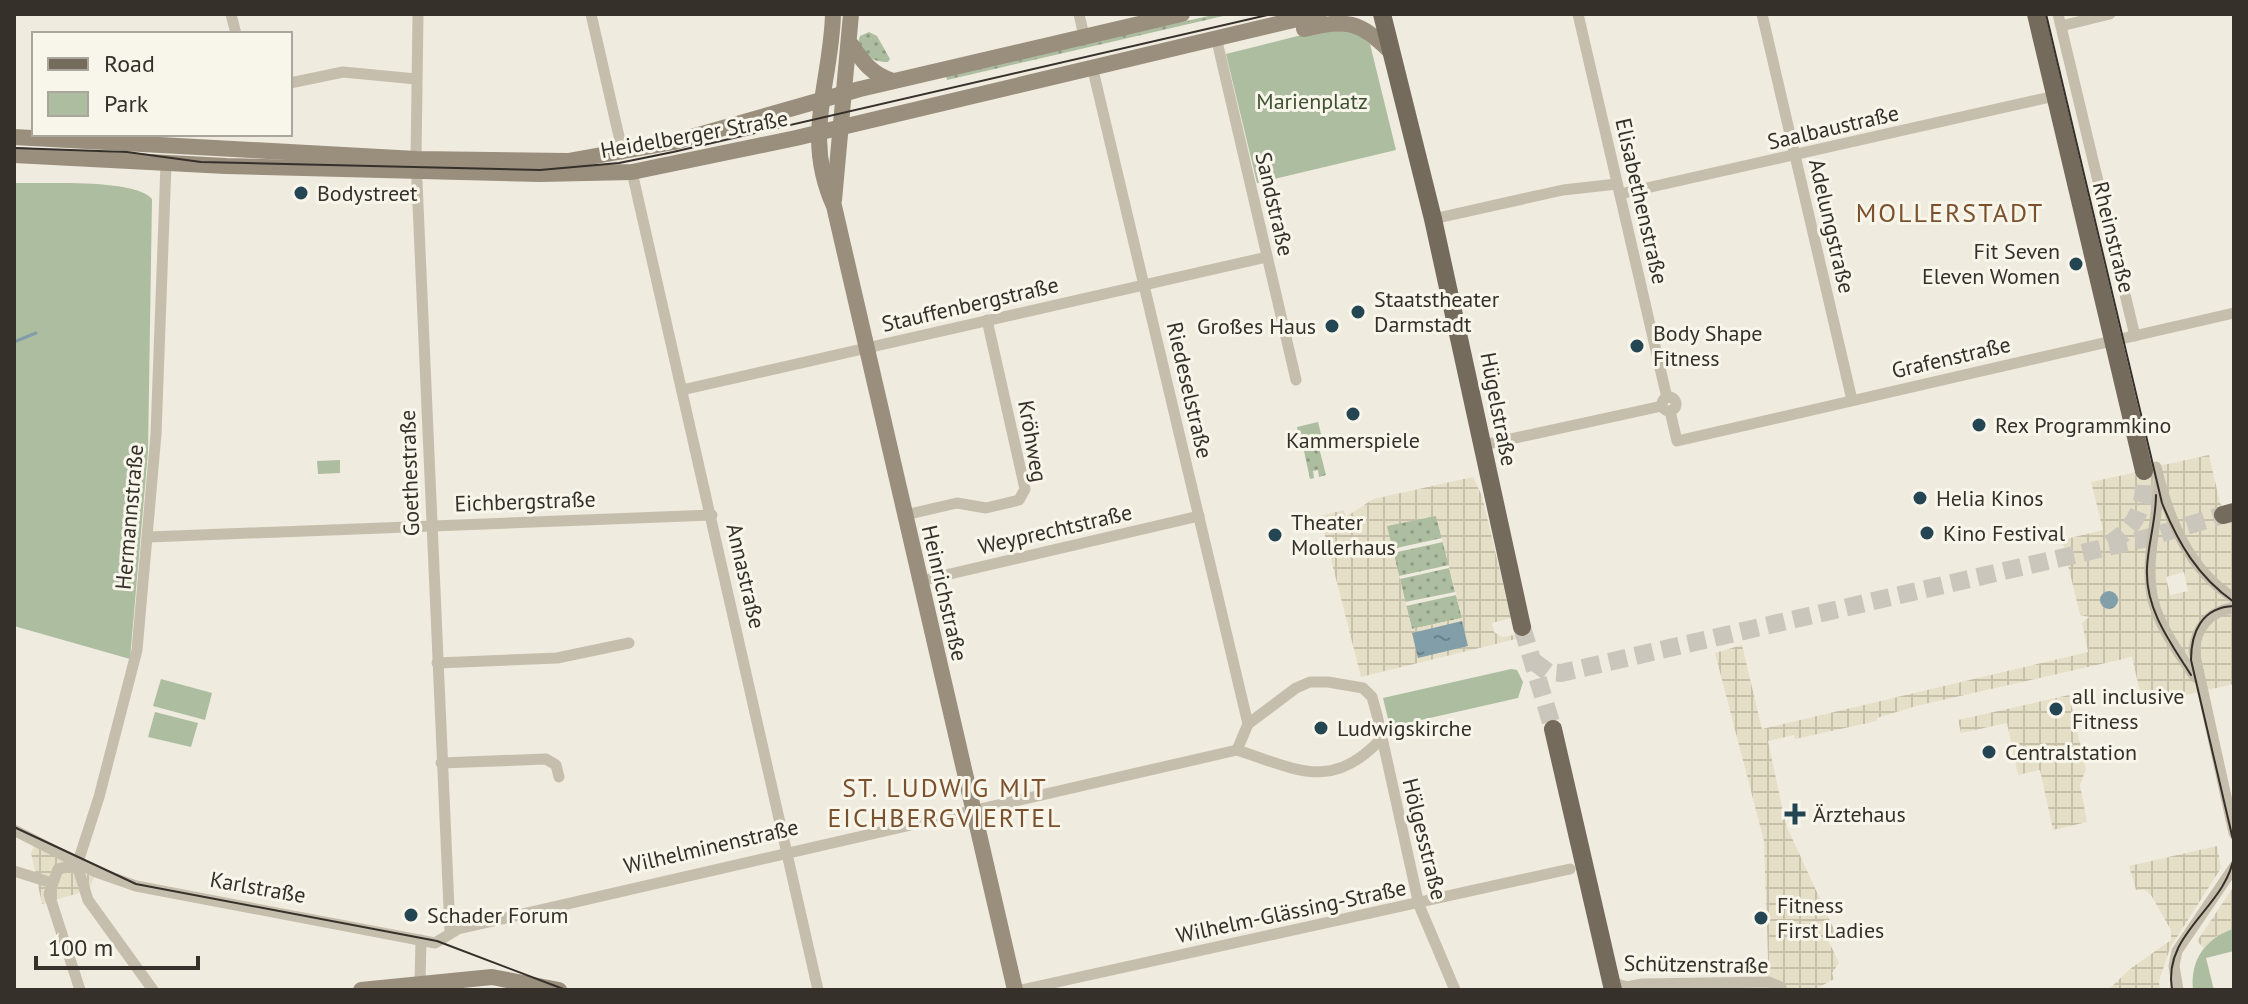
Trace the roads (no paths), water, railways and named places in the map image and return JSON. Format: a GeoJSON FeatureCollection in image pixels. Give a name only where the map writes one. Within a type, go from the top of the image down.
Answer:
{"type":"FeatureCollection","features":[{"type":"Feature","properties":{"kind":"main road","name":"Heinrichstraße"},"geometry":{"type":"LineString","coordinates":[[833,14],[827,76],[816,133],[822,180],[834,206],[972,809],[1018,990]]}},
{"type":"Feature","properties":{"kind":"main road","name":"Heinrichstraße"},"geometry":{"type":"LineString","coordinates":[[834,206],[851,14]]}},
{"type":"Feature","properties":{"kind":"main road","name":"Heidelberger Straße"},"geometry":{"type":"LineString","coordinates":[[14,155],[166,164],[417,165],[568,161],[623,154],[893,81],[1182,14]]}},
{"type":"Feature","properties":{"kind":"main road","name":"Heidelberger Straße"},"geometry":{"type":"LineString","coordinates":[[14,137],[167,144],[417,165],[584,175],[632,172],[816,133],[1319,14]]}},
{"type":"Feature","properties":{"kind":"main road","name":"Hügelstraße"},"geometry":{"type":"LineString","coordinates":[[1382,14],[1433,219],[1522,627]]}},
{"type":"Feature","properties":{"kind":"main road","name":"Rheinstraße"},"geometry":{"type":"LineString","coordinates":[[2036,14],[2113,341],[2153,473]]}},
{"type":"Feature","properties":{"kind":"main road"},"geometry":{"type":"LineString","coordinates":[[1267,26],[1288,31],[1341,21],[1372,34],[1391,52]]}},
{"type":"Feature","properties":{"kind":"main road"},"geometry":{"type":"LineString","coordinates":[[850,43],[866,67],[893,81]]}},
{"type":"Feature","properties":{"kind":"main road"},"geometry":{"type":"LineString","coordinates":[[166,164],[167,144]]}},
{"type":"Feature","properties":{"kind":"main road"},"geometry":{"type":"LineString","coordinates":[[1553,729],[1612,986]]}},
{"type":"Feature","properties":{"kind":"main road"},"geometry":{"type":"LineString","coordinates":[[361,990],[420,981],[492,977],[553,988]]}},
{"type":"Feature","properties":{"kind":"street","name":"Goethestraße"},"geometry":{"type":"LineString","coordinates":[[418,14],[417,165],[430,524],[450,931]]}},
{"type":"Feature","properties":{"kind":"street"},"geometry":{"type":"LineString","coordinates":[[591,14],[623,154]]}},
{"type":"Feature","properties":{"kind":"street"},"geometry":{"type":"LineString","coordinates":[[1079,14],[1084,36]]}},
{"type":"Feature","properties":{"kind":"street","name":"Elisabethenstraße"},"geometry":{"type":"LineString","coordinates":[[1578,14],[1666,405],[1677,441]]}},
{"type":"Feature","properties":{"kind":"street","name":"Adelungstraße"},"geometry":{"type":"LineString","coordinates":[[1762,14],[1852,400]]}},
{"type":"Feature","properties":{"kind":"street"},"geometry":{"type":"LineString","coordinates":[[2059,20],[2110,14]]}},
{"type":"Feature","properties":{"kind":"street","name":"Rheinstraße"},"geometry":{"type":"LineString","coordinates":[[2059,20],[2135,336]]}},
{"type":"Feature","properties":{"kind":"street","name":"Sandstraße"},"geometry":{"type":"LineString","coordinates":[[1216,37],[1296,380]]}},
{"type":"Feature","properties":{"kind":"street","name":"Riedeselstraße"},"geometry":{"type":"LineString","coordinates":[[1092,66],[1248,724]]}},
{"type":"Feature","properties":{"kind":"street"},"geometry":{"type":"LineString","coordinates":[[292,83],[343,72],[416,79]]}},
{"type":"Feature","properties":{"kind":"street","name":"Saalbaustraße"},"geometry":{"type":"LineString","coordinates":[[1433,219],[1563,190],[1619,189],[1796,156],[2055,96]]}},
{"type":"Feature","properties":{"kind":"street","name":"Hermannstraße"},"geometry":{"type":"LineString","coordinates":[[78,864],[99,797],[137,650],[149,537],[166,164]]}},
{"type":"Feature","properties":{"kind":"street","name":"Annastraße"},"geometry":{"type":"LineString","coordinates":[[632,172],[789,851],[818,990]]}},
{"type":"Feature","properties":{"kind":"street","name":"Stauffenbergstraße"},"geometry":{"type":"LineString","coordinates":[[682,390],[1267,257]]}},
{"type":"Feature","properties":{"kind":"street","name":"Grafenstraße"},"geometry":{"type":"LineString","coordinates":[[1677,441],[2234,313]]}},
{"type":"Feature","properties":{"kind":"street","name":"Kröhweg"},"geometry":{"type":"LineString","coordinates":[[905,515],[957,503],[986,508],[1019,500],[1025,489],[987,320]]}},
{"type":"Feature","properties":{"kind":"street"},"geometry":{"type":"LineString","coordinates":[[1483,445],[1666,405]]}},
{"type":"Feature","properties":{"kind":"street"},"geometry":{"type":"LineString","coordinates":[[2153,473],[2184,544],[2215,586],[2234,598]]}},
{"type":"Feature","properties":{"kind":"street"},"geometry":{"type":"LineString","coordinates":[[2153,473],[2150,571],[2153,599],[2164,627],[2200,688]]}},
{"type":"Feature","properties":{"kind":"street","name":"Eichbergstraße"},"geometry":{"type":"LineString","coordinates":[[149,537],[712,515]]}},
{"type":"Feature","properties":{"kind":"street","name":"Weyprechtstraße"},"geometry":{"type":"LineString","coordinates":[[920,581],[1199,516]]}},
{"type":"Feature","properties":{"kind":"street"},"geometry":{"type":"LineString","coordinates":[[2234,608],[2214,614],[2195,639],[2200,688],[2234,833]]}},
{"type":"Feature","properties":{"kind":"street"},"geometry":{"type":"LineString","coordinates":[[437,663],[557,658],[629,643]]}},
{"type":"Feature","properties":{"kind":"street","name":"Hölgesstraße"},"geometry":{"type":"LineString","coordinates":[[1248,724],[1296,688],[1310,682],[1363,688],[1368,692],[1374,702],[1419,905],[1455,990]]}},
{"type":"Feature","properties":{"kind":"street"},"geometry":{"type":"LineString","coordinates":[[1248,724],[1237,750],[1317,774],[1344,769],[1362,758],[1380,740]]}},
{"type":"Feature","properties":{"kind":"street","name":"Wilhelminenstraße"},"geometry":{"type":"LineString","coordinates":[[435,943],[450,931],[1237,750]]}},
{"type":"Feature","properties":{"kind":"street"},"geometry":{"type":"LineString","coordinates":[[441,763],[546,759],[556,765],[559,777]]}},
{"type":"Feature","properties":{"kind":"street","name":"Karlstraße"},"geometry":{"type":"LineString","coordinates":[[14,830],[78,864],[136,886],[435,943]]}},
{"type":"Feature","properties":{"kind":"street"},"geometry":{"type":"LineString","coordinates":[[80,990],[49,894],[58,869],[78,864],[88,900],[153,990]]}},
{"type":"Feature","properties":{"kind":"street"},"geometry":{"type":"LineString","coordinates":[[2178,990],[2174,958],[2234,867]]}},
{"type":"Feature","properties":{"kind":"street","name":"Wilhelm-Glässing-Straße"},"geometry":{"type":"LineString","coordinates":[[1018,990],[1419,905],[1570,869]]}},
{"type":"Feature","properties":{"kind":"street"},"geometry":{"type":"LineString","coordinates":[[14,871],[52,883]]}},
{"type":"Feature","properties":{"kind":"street"},"geometry":{"type":"LineString","coordinates":[[420,981],[421,940]]}},
{"type":"Feature","properties":{"kind":"street","name":"Schützenstraße"},"geometry":{"type":"LineString","coordinates":[[1612,986],[1755,982],[1781,988]]}},
{"type":"Feature","properties":{"kind":"water"},"geometry":{"type":"Polygon","coordinates":[[[2109,591],[2118,600],[2109,609],[2100,600],[2109,591]]]}},
{"type":"Feature","properties":{"kind":"water"},"geometry":{"type":"Polygon","coordinates":[[[1462,621],[1468,646],[1418,658],[1412,633],[1462,621]]]}},
{"type":"Feature","properties":{"kind":"waterway"},"geometry":{"type":"LineString","coordinates":[[14,342],[36,333]]}},
{"type":"Feature","properties":{"kind":"tunnel"},"geometry":{"type":"LineString","coordinates":[[2109,544],[2127,530],[2138,513],[2144,471]]}},
{"type":"Feature","properties":{"kind":"tunnel"},"geometry":{"type":"LineString","coordinates":[[1533,661],[1548,672],[1561,673],[2143,539],[2223,515]]}},
{"type":"Feature","properties":{"kind":"tunnel"},"geometry":{"type":"LineString","coordinates":[[1522,627],[1553,729]]}},
{"type":"Feature","properties":{"kind":"tram line"},"geometry":{"type":"LineString","coordinates":[[14,148],[127,152],[201,162],[540,170],[619,163],[1272,14]]}},
{"type":"Feature","properties":{"kind":"tram line"},"geometry":{"type":"LineString","coordinates":[[2046,14],[2162,503],[2190,558],[2210,582],[2234,602]]}},
{"type":"Feature","properties":{"kind":"tram line"},"geometry":{"type":"LineString","coordinates":[[2156,495],[2147,583],[2160,624],[2191,675]]}},
{"type":"Feature","properties":{"kind":"tram line"},"geometry":{"type":"LineString","coordinates":[[2234,606],[2214,611],[2200,623],[2193,640],[2191,660],[2234,844]]}},
{"type":"Feature","properties":{"kind":"tram line"},"geometry":{"type":"LineString","coordinates":[[14,827],[136,884],[437,941],[566,990]]}},
{"type":"Feature","properties":{"kind":"tram line"},"geometry":{"type":"LineString","coordinates":[[2172,990],[2171,970],[2176,952],[2220,891],[2234,856]]}},
{"type":"Feature","properties":{"kind":"place","name":"Bodystreet"},"geometry":{"type":"Point","coordinates":[301,193]}},
{"type":"Feature","properties":{"kind":"place","name":"Fit Seven Eleven Women"},"geometry":{"type":"Point","coordinates":[2076,264]}},
{"type":"Feature","properties":{"kind":"place","name":"Staatstheater Darmstadt"},"geometry":{"type":"Point","coordinates":[1358,312]}},
{"type":"Feature","properties":{"kind":"place","name":"Großes Haus"},"geometry":{"type":"Point","coordinates":[1332,326]}},
{"type":"Feature","properties":{"kind":"place","name":"Body Shape Fitness"},"geometry":{"type":"Point","coordinates":[1637,346]}},
{"type":"Feature","properties":{"kind":"place","name":"Kammerspiele"},"geometry":{"type":"Point","coordinates":[1353,414]}},
{"type":"Feature","properties":{"kind":"place","name":"Rex Programmkino"},"geometry":{"type":"Point","coordinates":[1979,425]}},
{"type":"Feature","properties":{"kind":"place","name":"Helia Kinos"},"geometry":{"type":"Point","coordinates":[1920,498]}},
{"type":"Feature","properties":{"kind":"place","name":"Kino Festival"},"geometry":{"type":"Point","coordinates":[1927,533]}},
{"type":"Feature","properties":{"kind":"place","name":"Theater Mollerhaus"},"geometry":{"type":"Point","coordinates":[1275,535]}},
{"type":"Feature","properties":{"kind":"place","name":"all inclusive Fitness"},"geometry":{"type":"Point","coordinates":[2056,709]}},
{"type":"Feature","properties":{"kind":"place","name":"Ludwigskirche"},"geometry":{"type":"Point","coordinates":[1321,728]}},
{"type":"Feature","properties":{"kind":"place","name":"Centralstation"},"geometry":{"type":"Point","coordinates":[1989,752]}},
{"type":"Feature","properties":{"kind":"place","name":"Ärztehaus"},"geometry":{"type":"Point","coordinates":[1795,814]}},
{"type":"Feature","properties":{"kind":"place","name":"Schader Forum"},"geometry":{"type":"Point","coordinates":[411,915]}},
{"type":"Feature","properties":{"kind":"place","name":"Fitness First Ladies"},"geometry":{"type":"Point","coordinates":[1761,918]}},
{"type":"Feature","properties":{"kind":"district","name":"MOLLERSTADT"},"geometry":{"type":"Point","coordinates":[1950,213]}},
{"type":"Feature","properties":{"kind":"district","name":"ST. LUDWIG MIT EICHBERGVIERTEL"},"geometry":{"type":"Point","coordinates":[945,803]}},
{"type":"Feature","properties":{"kind":"park label","name":"Marienplatz"},"geometry":{"type":"Point","coordinates":[1312,101]}}]}
